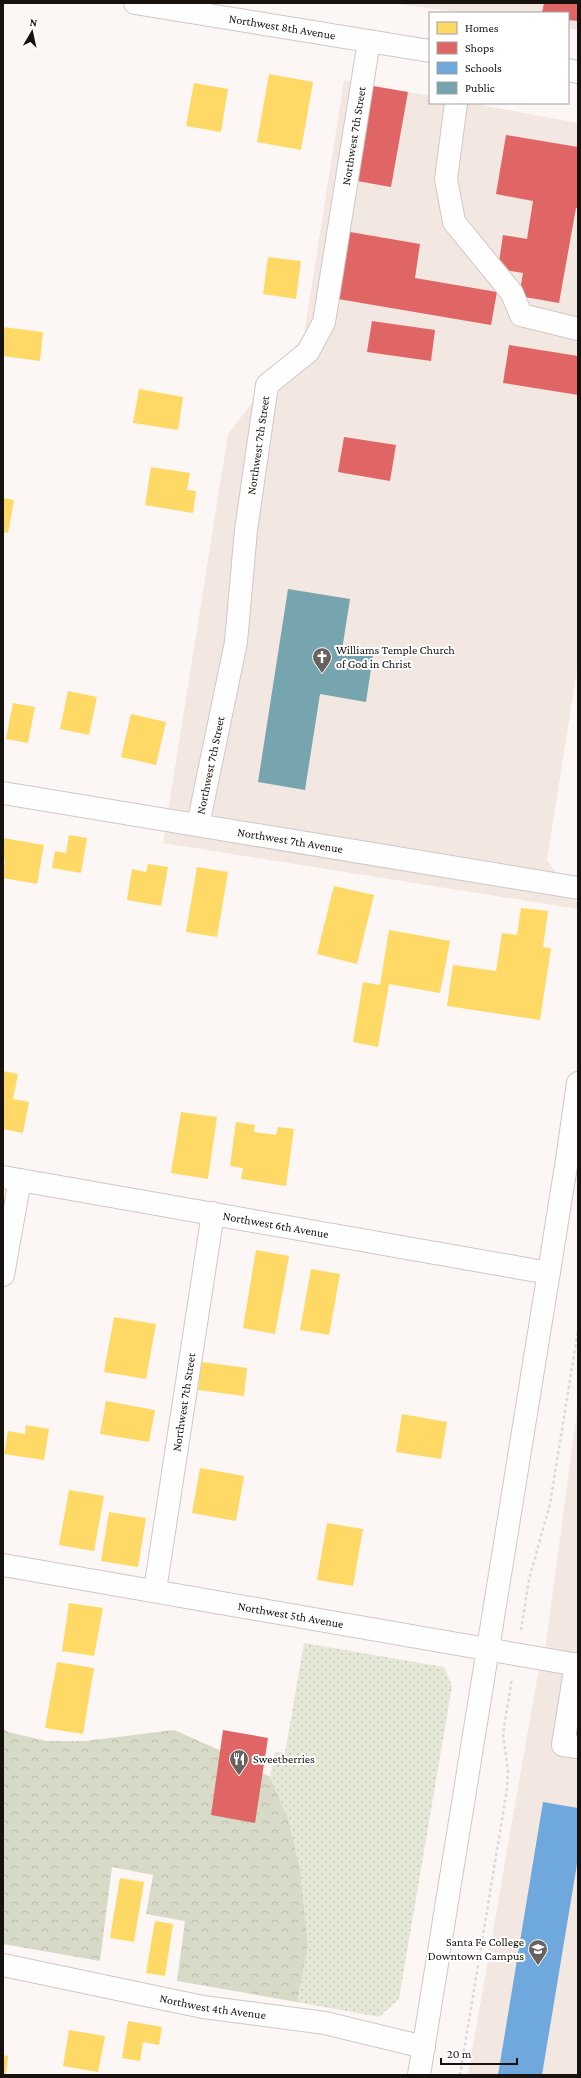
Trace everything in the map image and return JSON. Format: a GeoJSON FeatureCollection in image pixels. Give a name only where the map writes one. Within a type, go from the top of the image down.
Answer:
{"type":"FeatureCollection","features":[{"type":"Feature","properties":{"kind":"street","name":"Northwest 8th Avenue"},"geometry":{"type":"LineString","coordinates":[[135,3],[191,8],[429,51]]}},
{"type":"Feature","properties":{"kind":"street","name":"Northwest 7th Street"},"geometry":{"type":"LineString","coordinates":[[198,825],[236,642],[246,530],[268,385],[308,352],[324,322],[369,41]]}},
{"type":"Feature","properties":{"kind":"street"},"geometry":{"type":"LineString","coordinates":[[456,104],[446,179],[454,222],[512,293],[521,315],[578,330]]}},
{"type":"Feature","properties":{"kind":"street","name":"Northwest 7th Avenue"},"geometry":{"type":"LineString","coordinates":[[3,793],[578,888]]}},
{"type":"Feature","properties":{"kind":"street"},"geometry":{"type":"LineString","coordinates":[[419,2075],[549,1273],[578,1083]]}},
{"type":"Feature","properties":{"kind":"street"},"geometry":{"type":"LineString","coordinates":[[3,1276],[12,1179]]}},
{"type":"Feature","properties":{"kind":"street","name":"Northwest 6th Avenue"},"geometry":{"type":"LineString","coordinates":[[12,1179],[549,1273]]}},
{"type":"Feature","properties":{"kind":"street","name":"Northwest 7th Street"},"geometry":{"type":"LineString","coordinates":[[155,1590],[213,1213]]}},
{"type":"Feature","properties":{"kind":"street","name":"Northwest 5th Avenue"},"geometry":{"type":"LineString","coordinates":[[3,1565],[155,1590],[577,1665]]}},
{"type":"Feature","properties":{"kind":"street"},"geometry":{"type":"LineString","coordinates":[[577,1665],[563,1745],[578,1747]]}},
{"type":"Feature","properties":{"kind":"street","name":"Northwest 4th Avenue"},"geometry":{"type":"LineString","coordinates":[[3,1965],[203,2007],[325,2023],[424,2047]]}},
{"type":"Feature","properties":{"kind":"path"},"geometry":{"type":"LineString","coordinates":[[521,1630],[529,1579],[550,1504],[578,1330]]}},
{"type":"Feature","properties":{"kind":"path"},"geometry":{"type":"LineString","coordinates":[[460,2075],[507,1789],[508,1771],[503,1734],[509,1689],[514,1671]]}},
{"type":"Feature","properties":{"kind":"shaded area"},"geometry":{"type":"Polygon","coordinates":[[[393,3],[578,3],[578,30],[569,28],[569,12],[455,12],[393,3]]]}},
{"type":"Feature","properties":{"kind":"shaded area"},"geometry":{"type":"Polygon","coordinates":[[[344,80],[429,96],[429,104],[475,104],[578,123],[578,664],[547,860],[578,904],[578,909],[163,843],[228,434],[304,335],[344,80]]]}},
{"type":"Feature","properties":{"kind":"shaded area"},"geometry":{"type":"Polygon","coordinates":[[[578,1404],[578,2075],[468,2075],[536,1684],[546,1643],[578,1404]]]}},
{"type":"Feature","properties":{"kind":"green space"},"geometry":{"type":"Polygon","coordinates":[[[304,1643],[444,1667],[452,1686],[399,1999],[379,2017],[297,2002],[308,1945],[300,1868],[288,1819],[270,1777],[275,1752],[285,1753],[304,1643]]]}},
{"type":"Feature","properties":{"kind":"green space"},"geometry":{"type":"Polygon","coordinates":[[[3,1729],[8,1732],[47,1741],[85,1741],[174,1730],[224,1752],[270,1777],[288,1819],[300,1868],[308,1945],[297,2002],[177,1981],[185,1921],[146,1914],[153,1875],[112,1867],[100,1961],[3,1944],[3,1729]]]}},
{"type":"Feature","properties":{"kind":"building: Homes"},"geometry":{"type":"Polygon","coordinates":[[[269,74],[313,82],[301,150],[257,142],[269,74]]]}},
{"type":"Feature","properties":{"kind":"building: Homes"},"geometry":{"type":"Polygon","coordinates":[[[194,83],[228,89],[221,132],[186,126],[194,83]]]}},
{"type":"Feature","properties":{"kind":"building: Homes"},"geometry":{"type":"Polygon","coordinates":[[[268,257],[301,261],[296,299],[263,294],[268,257]]]}},
{"type":"Feature","properties":{"kind":"building: Homes"},"geometry":{"type":"Polygon","coordinates":[[[3,327],[43,332],[40,361],[3,356],[3,327]]]}},
{"type":"Feature","properties":{"kind":"building: Homes"},"geometry":{"type":"Polygon","coordinates":[[[139,389],[183,397],[178,430],[133,423],[139,389]]]}},
{"type":"Feature","properties":{"kind":"building: Homes"},"geometry":{"type":"Polygon","coordinates":[[[151,467],[190,473],[187,490],[196,491],[193,513],[145,505],[151,467]]]}},
{"type":"Feature","properties":{"kind":"building: Homes"},"geometry":{"type":"Polygon","coordinates":[[[3,498],[14,500],[8,533],[3,532],[3,498]]]}},
{"type":"Feature","properties":{"kind":"building: Homes"},"geometry":{"type":"Polygon","coordinates":[[[68,691],[97,697],[89,735],[60,729],[68,691]]]}},
{"type":"Feature","properties":{"kind":"building: Homes"},"geometry":{"type":"Polygon","coordinates":[[[13,703],[35,707],[28,743],[6,739],[13,703]]]}},
{"type":"Feature","properties":{"kind":"building: Homes"},"geometry":{"type":"Polygon","coordinates":[[[131,714],[166,722],[156,765],[121,757],[131,714]]]}},
{"type":"Feature","properties":{"kind":"building: Homes"},"geometry":{"type":"Polygon","coordinates":[[[69,835],[87,838],[81,873],[52,868],[55,851],[66,853],[69,835]]]}},
{"type":"Feature","properties":{"kind":"building: Homes"},"geometry":{"type":"Polygon","coordinates":[[[3,838],[44,845],[37,884],[3,878],[5,860],[3,859],[3,838]]]}},
{"type":"Feature","properties":{"kind":"building: Homes"},"geometry":{"type":"Polygon","coordinates":[[[148,864],[168,867],[161,906],[127,900],[132,869],[146,872],[148,864]]]}},
{"type":"Feature","properties":{"kind":"building: Homes"},"geometry":{"type":"Polygon","coordinates":[[[197,867],[228,872],[217,937],[186,932],[197,867]]]}},
{"type":"Feature","properties":{"kind":"building: Homes"},"geometry":{"type":"Polygon","coordinates":[[[334,886],[374,895],[357,964],[317,954],[334,886]]]}},
{"type":"Feature","properties":{"kind":"building: Homes"},"geometry":{"type":"Polygon","coordinates":[[[521,908],[548,911],[543,947],[551,948],[540,1020],[447,1006],[453,965],[496,971],[502,933],[517,935],[521,908]]]}},
{"type":"Feature","properties":{"kind":"building: Homes"},"geometry":{"type":"Polygon","coordinates":[[[389,930],[450,941],[440,993],[389,984],[378,1047],[353,1042],[363,982],[380,985],[389,930]]]}},
{"type":"Feature","properties":{"kind":"building: Homes"},"geometry":{"type":"Polygon","coordinates":[[[3,1071],[18,1074],[13,1099],[29,1102],[23,1133],[3,1129],[3,1071]]]}},
{"type":"Feature","properties":{"kind":"building: Homes"},"geometry":{"type":"Polygon","coordinates":[[[181,1112],[217,1117],[208,1179],[171,1173],[181,1112]]]}},
{"type":"Feature","properties":{"kind":"building: Homes"},"geometry":{"type":"Polygon","coordinates":[[[236,1122],[255,1125],[254,1132],[276,1135],[278,1127],[294,1129],[286,1186],[241,1179],[243,1168],[230,1166],[236,1122]]]}},
{"type":"Feature","properties":{"kind":"building: Homes"},"geometry":{"type":"Polygon","coordinates":[[[256,1250],[289,1256],[275,1334],[243,1328],[256,1250]]]}},
{"type":"Feature","properties":{"kind":"building: Homes"},"geometry":{"type":"Polygon","coordinates":[[[311,1269],[340,1274],[329,1335],[300,1330],[311,1269]]]}},
{"type":"Feature","properties":{"kind":"building: Homes"},"geometry":{"type":"Polygon","coordinates":[[[114,1317],[156,1324],[146,1379],[104,1372],[114,1317]]]}},
{"type":"Feature","properties":{"kind":"building: Homes"},"geometry":{"type":"Polygon","coordinates":[[[202,1362],[247,1368],[244,1396],[198,1390],[202,1362]]]}},
{"type":"Feature","properties":{"kind":"building: Homes"},"geometry":{"type":"Polygon","coordinates":[[[106,1401],[155,1410],[149,1442],[100,1434],[106,1401]]]}},
{"type":"Feature","properties":{"kind":"building: Homes"},"geometry":{"type":"Polygon","coordinates":[[[402,1414],[447,1422],[441,1459],[396,1452],[402,1414]]]}},
{"type":"Feature","properties":{"kind":"building: Homes"},"geometry":{"type":"Polygon","coordinates":[[[26,1425],[49,1429],[44,1460],[4,1454],[8,1431],[25,1434],[26,1425]]]}},
{"type":"Feature","properties":{"kind":"building: Homes"},"geometry":{"type":"Polygon","coordinates":[[[200,1468],[244,1476],[236,1521],[192,1513],[200,1468]]]}},
{"type":"Feature","properties":{"kind":"building: Homes"},"geometry":{"type":"Polygon","coordinates":[[[69,1490],[104,1496],[94,1551],[59,1545],[69,1490]]]}},
{"type":"Feature","properties":{"kind":"building: Homes"},"geometry":{"type":"Polygon","coordinates":[[[109,1512],[146,1518],[138,1567],[101,1561],[109,1512]]]}},
{"type":"Feature","properties":{"kind":"building: Homes"},"geometry":{"type":"Polygon","coordinates":[[[327,1523],[363,1529],[353,1586],[317,1580],[327,1523]]]}},
{"type":"Feature","properties":{"kind":"building: Homes"},"geometry":{"type":"Polygon","coordinates":[[[69,1603],[103,1608],[94,1656],[62,1651],[69,1603]]]}},
{"type":"Feature","properties":{"kind":"building: Homes"},"geometry":{"type":"Polygon","coordinates":[[[57,1662],[94,1668],[83,1734],[45,1728],[57,1662]]]}},
{"type":"Feature","properties":{"kind":"building: Homes"},"geometry":{"type":"Polygon","coordinates":[[[120,1878],[144,1882],[134,1942],[110,1938],[120,1878]]]}},
{"type":"Feature","properties":{"kind":"building: Homes"},"geometry":{"type":"Polygon","coordinates":[[[155,1921],[173,1924],[165,1976],[146,1973],[155,1921]]]}},
{"type":"Feature","properties":{"kind":"building: Homes"},"geometry":{"type":"Polygon","coordinates":[[[128,2021],[162,2027],[159,2045],[143,2042],[140,2061],[122,2058],[128,2021]]]}},
{"type":"Feature","properties":{"kind":"building: Homes"},"geometry":{"type":"Polygon","coordinates":[[[69,2030],[105,2036],[98,2072],[63,2066],[69,2030]]]}},
{"type":"Feature","properties":{"kind":"building: Homes"},"geometry":{"type":"Polygon","coordinates":[[[3,2055],[8,2056],[6,2075],[3,2075],[3,2055]]]}},
{"type":"Feature","properties":{"kind":"building: Shops"},"geometry":{"type":"Polygon","coordinates":[[[544,3],[578,3],[578,21],[569,20],[569,12],[542,12],[544,3]]]}},
{"type":"Feature","properties":{"kind":"building: Shops"},"geometry":{"type":"Polygon","coordinates":[[[373,86],[408,92],[391,187],[357,181],[373,86]]]}},
{"type":"Feature","properties":{"kind":"building: Shops"},"geometry":{"type":"Polygon","coordinates":[[[506,135],[578,147],[578,208],[576,208],[559,303],[519,296],[523,273],[498,269],[503,235],[527,239],[533,201],[496,194],[506,135]]]}},
{"type":"Feature","properties":{"kind":"building: Shops"},"geometry":{"type":"Polygon","coordinates":[[[350,232],[420,244],[415,278],[497,292],[491,325],[338,299],[350,232]]]}},
{"type":"Feature","properties":{"kind":"building: Shops"},"geometry":{"type":"Polygon","coordinates":[[[372,321],[435,330],[431,361],[367,352],[372,321]]]}},
{"type":"Feature","properties":{"kind":"building: Shops"},"geometry":{"type":"Polygon","coordinates":[[[509,345],[578,356],[578,395],[503,383],[509,345]]]}},
{"type":"Feature","properties":{"kind":"building: Shops"},"geometry":{"type":"Polygon","coordinates":[[[344,437],[396,445],[390,481],[338,472],[344,437]]]}},
{"type":"Feature","properties":{"kind":"building: Shops","name":"Sweetberries"},"geometry":{"type":"Polygon","coordinates":[[[223,1730],[268,1738],[255,1823],[211,1815],[223,1730]]]}},
{"type":"Feature","properties":{"kind":"building: Schools","name":"Santa Fe College Downtown Campus"},"geometry":{"type":"Polygon","coordinates":[[[543,1802],[578,1808],[578,1858],[542,2075],[498,2075],[543,1802]]]}},
{"type":"Feature","properties":{"kind":"building: Public","name":"Williams Temple Church of God in Christ"},"geometry":{"type":"Polygon","coordinates":[[[288,589],[350,599],[342,650],[373,655],[366,702],[320,694],[305,790],[258,782],[288,589]]]}},
{"type":"Feature","properties":{"kind":"place","name":"Williams Temple Church of God in Christ"},"geometry":{"type":"Point","coordinates":[322,674]}},
{"type":"Feature","properties":{"kind":"place","name":"Sweetberries"},"geometry":{"type":"Point","coordinates":[239,1776]}},
{"type":"Feature","properties":{"kind":"place","name":"Santa Fe College Downtown Campus"},"geometry":{"type":"Point","coordinates":[538,1966]}}]}
